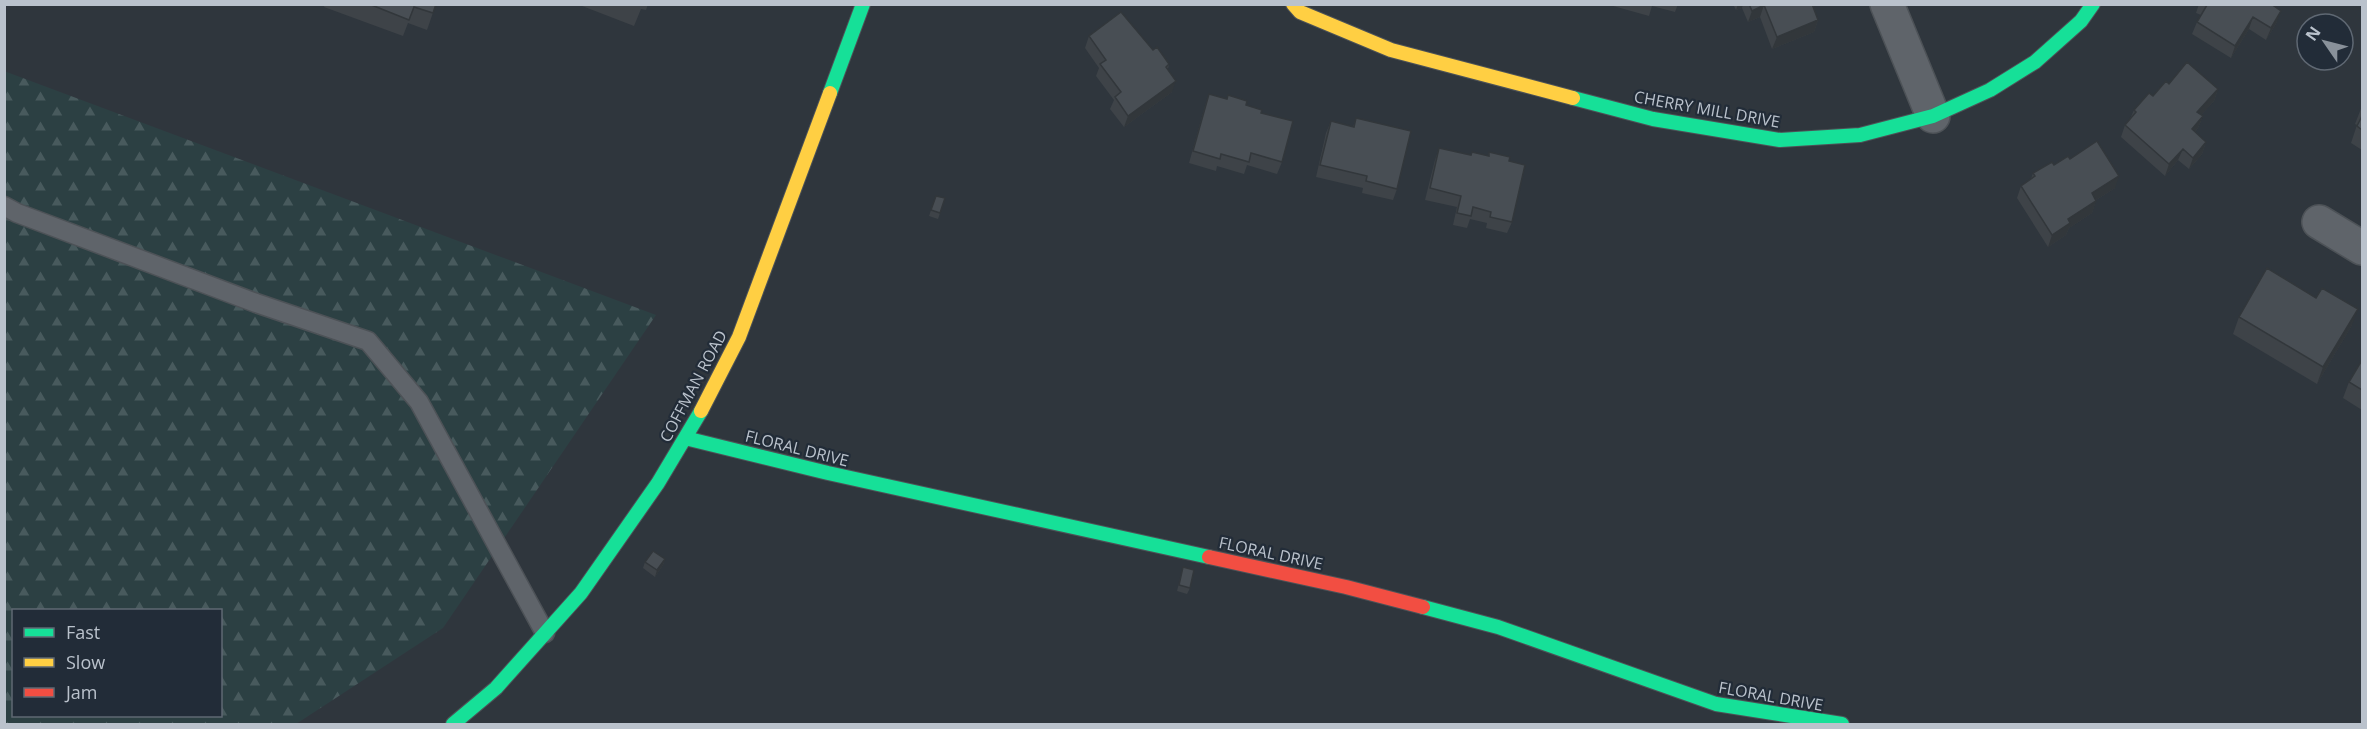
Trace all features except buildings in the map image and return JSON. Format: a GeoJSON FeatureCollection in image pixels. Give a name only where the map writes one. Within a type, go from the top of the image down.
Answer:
{"type":"FeatureCollection","features":[{"type":"Feature","properties":{"kind":"street","name":"COFFMAN ROAD"},"geometry":{"type":"LineString","coordinates":[[453,724],[496,688],[581,593],[658,483],[685,438],[739,337],[863,4]]}},
{"type":"Feature","properties":{"kind":"street","name":"CHERRY MILL DRIVE"},"geometry":{"type":"LineString","coordinates":[[1293,4],[1300,12],[1391,50],[1653,119],[1780,140],[1860,135],[1934,116],[1990,90],[2035,62],[2081,21],[2093,4]]}},
{"type":"Feature","properties":{"kind":"street"},"geometry":{"type":"LineString","coordinates":[[1887,4],[1934,116]]}},
{"type":"Feature","properties":{"kind":"street"},"geometry":{"type":"LineString","coordinates":[[2319,222],[2362,248]]}},
{"type":"Feature","properties":{"kind":"street","name":"FLORAL DRIVE"},"geometry":{"type":"LineString","coordinates":[[685,438],[828,473],[1346,586],[1498,627],[1716,704],[1842,724]]}},
{"type":"Feature","properties":{"kind":"lane"},"geometry":{"type":"LineString","coordinates":[[4,206],[17,213],[256,303],[368,341],[419,402],[545,633]]}},
{"type":"Feature","properties":{"kind":"green space"},"geometry":{"type":"Polygon","coordinates":[[[4,71],[656,315],[443,628],[296,724],[5,724],[4,71]]]}},
{"type":"Feature","properties":{"kind":"traffic: fast"},"geometry":{"type":"LineString","coordinates":[[830,93],[863,4]]}},
{"type":"Feature","properties":{"kind":"traffic: fast"},"geometry":{"type":"LineString","coordinates":[[1573,98],[1653,119],[1780,140],[1860,135],[1933,116],[1990,90],[2035,62],[2081,21],[2093,4]]}},
{"type":"Feature","properties":{"kind":"traffic: fast"},"geometry":{"type":"LineString","coordinates":[[453,724],[496,688],[581,593],[658,483],[701,411]]}},
{"type":"Feature","properties":{"kind":"traffic: fast"},"geometry":{"type":"LineString","coordinates":[[685,438],[828,473],[1209,557]]}},
{"type":"Feature","properties":{"kind":"traffic: fast"},"geometry":{"type":"LineString","coordinates":[[1423,607],[1498,627],[1716,704],[1842,724]]}},
{"type":"Feature","properties":{"kind":"traffic: slow"},"geometry":{"type":"LineString","coordinates":[[1293,4],[1300,12],[1391,50],[1573,98]]}},
{"type":"Feature","properties":{"kind":"traffic: slow"},"geometry":{"type":"LineString","coordinates":[[701,411],[739,337],[830,93]]}},
{"type":"Feature","properties":{"kind":"traffic: jam"},"geometry":{"type":"LineString","coordinates":[[1209,557],[1346,587],[1423,607]]}}]}
